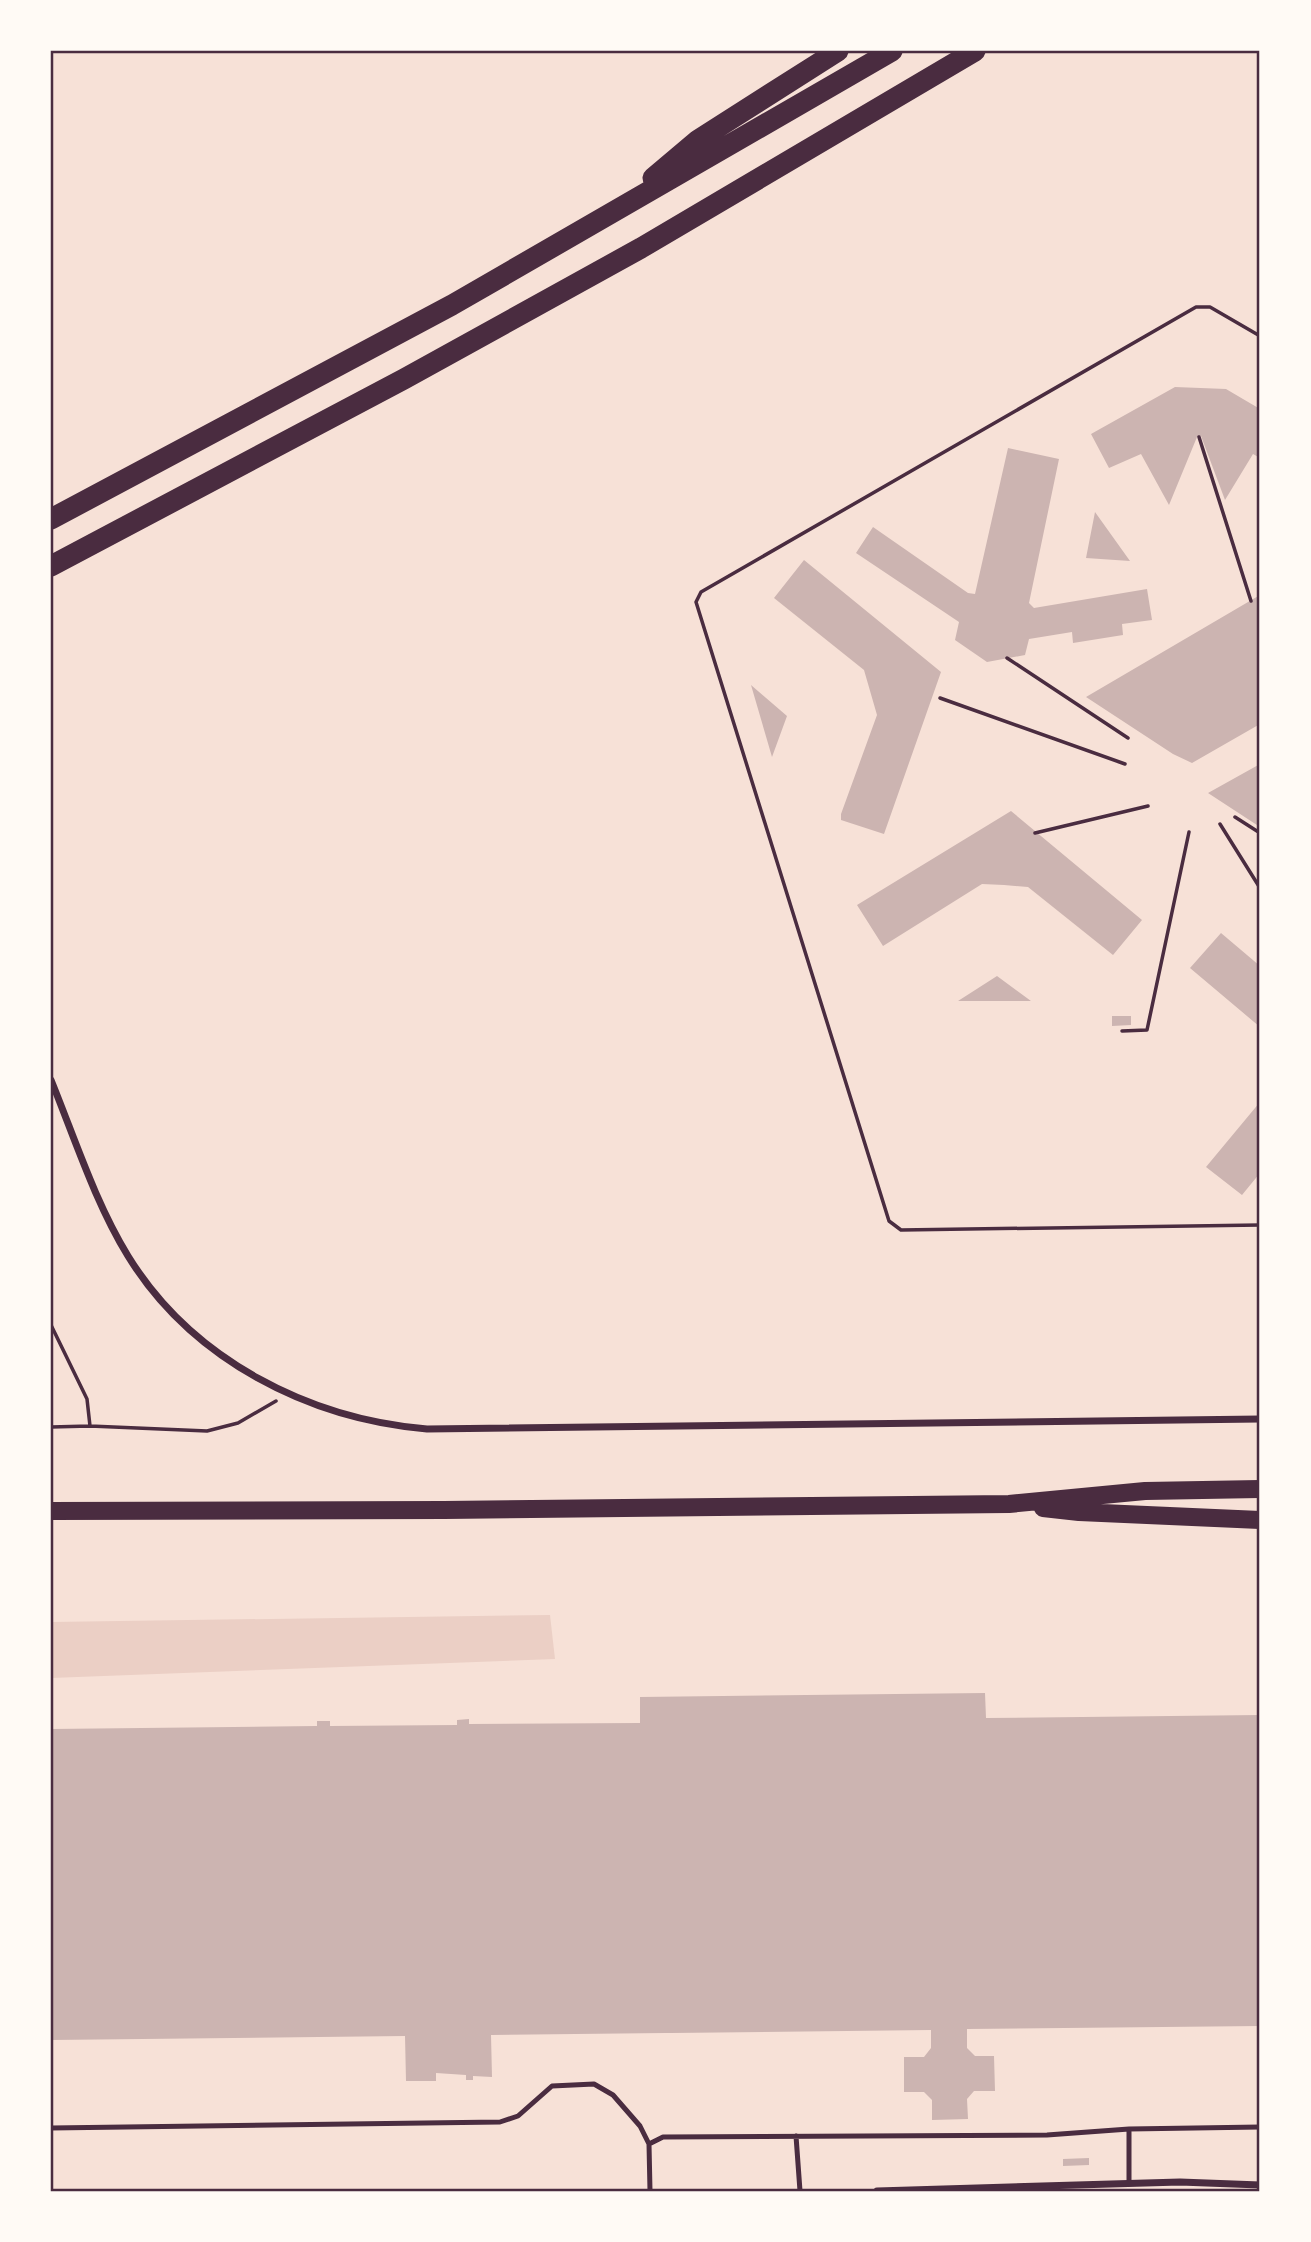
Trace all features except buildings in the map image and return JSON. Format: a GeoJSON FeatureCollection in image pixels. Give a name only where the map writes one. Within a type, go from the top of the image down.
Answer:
{"type":"FeatureCollection","features":[{"type":"Feature","properties":{"kind":"highway"},"geometry":{"type":"LineString","coordinates":[[609,215],[698,140],[838,51]]}},
{"type":"Feature","properties":{"kind":"highway"},"geometry":{"type":"LineString","coordinates":[[51,519],[452,305],[892,51]]}},
{"type":"Feature","properties":{"kind":"highway"},"geometry":{"type":"LineString","coordinates":[[51,566],[392,386],[629,255],[975,51]]}},
{"type":"Feature","properties":{"kind":"main road"},"geometry":{"type":"LineString","coordinates":[[51,1511],[1009,1504],[1145,1491],[1260,1489]]}},
{"type":"Feature","properties":{"kind":"main road"},"geometry":{"type":"LineString","coordinates":[[1009,1504],[1079,1512],[1260,1520]]}},
{"type":"Feature","properties":{"kind":"street"},"geometry":{"type":"LineString","coordinates":[[51,1080],[110,1225],[145,1280],[170,1311],[195,1336],[228,1361],[286,1394],[355,1418],[390,1426],[427,1429],[1260,1419]]}},
{"type":"Feature","properties":{"kind":"street"},"geometry":{"type":"LineString","coordinates":[[877,2191],[1180,2182],[1260,2185]]}},
{"type":"Feature","properties":{"kind":"lane"},"geometry":{"type":"LineString","coordinates":[[51,2128],[500,2122],[518,2116],[552,2086],[594,2084],[613,2095],[640,2126],[649,2144],[650,2191]]}},
{"type":"Feature","properties":{"kind":"lane"},"geometry":{"type":"LineString","coordinates":[[649,2144],[663,2137],[1047,2135],[1129,2129],[1260,2127]]}},
{"type":"Feature","properties":{"kind":"lane"},"geometry":{"type":"LineString","coordinates":[[1129,2129],[1129,2183]]}},
{"type":"Feature","properties":{"kind":"lane"},"geometry":{"type":"LineString","coordinates":[[796,2136],[800,2191]]}},
{"type":"Feature","properties":{"kind":"path"},"geometry":{"type":"LineString","coordinates":[[1260,336],[1210,307],[1196,307],[701,592],[696,603],[889,1221],[901,1230],[1260,1225]]}},
{"type":"Feature","properties":{"kind":"path"},"geometry":{"type":"LineString","coordinates":[[1199,437],[1251,601]]}},
{"type":"Feature","properties":{"kind":"path"},"geometry":{"type":"LineString","coordinates":[[1007,658],[1128,738]]}},
{"type":"Feature","properties":{"kind":"path"},"geometry":{"type":"LineString","coordinates":[[940,698],[1125,764]]}},
{"type":"Feature","properties":{"kind":"path"},"geometry":{"type":"LineString","coordinates":[[1035,833],[1148,806]]}},
{"type":"Feature","properties":{"kind":"path"},"geometry":{"type":"LineString","coordinates":[[1235,817],[1260,833]]}},
{"type":"Feature","properties":{"kind":"path"},"geometry":{"type":"LineString","coordinates":[[1220,824],[1260,888]]}},
{"type":"Feature","properties":{"kind":"path"},"geometry":{"type":"LineString","coordinates":[[1122,1031],[1147,1030],[1189,832]]}},
{"type":"Feature","properties":{"kind":"path"},"geometry":{"type":"LineString","coordinates":[[51,1325],[87,1399],[90,1426]]}},
{"type":"Feature","properties":{"kind":"path"},"geometry":{"type":"LineString","coordinates":[[51,1427],[207,1431],[238,1423],[286,1394]]}},
{"type":"Feature","properties":{"kind":"shaded area"},"geometry":{"type":"Polygon","coordinates":[[[550,1615],[555,1659],[51,1678],[51,1622],[550,1615]]]}}]}
